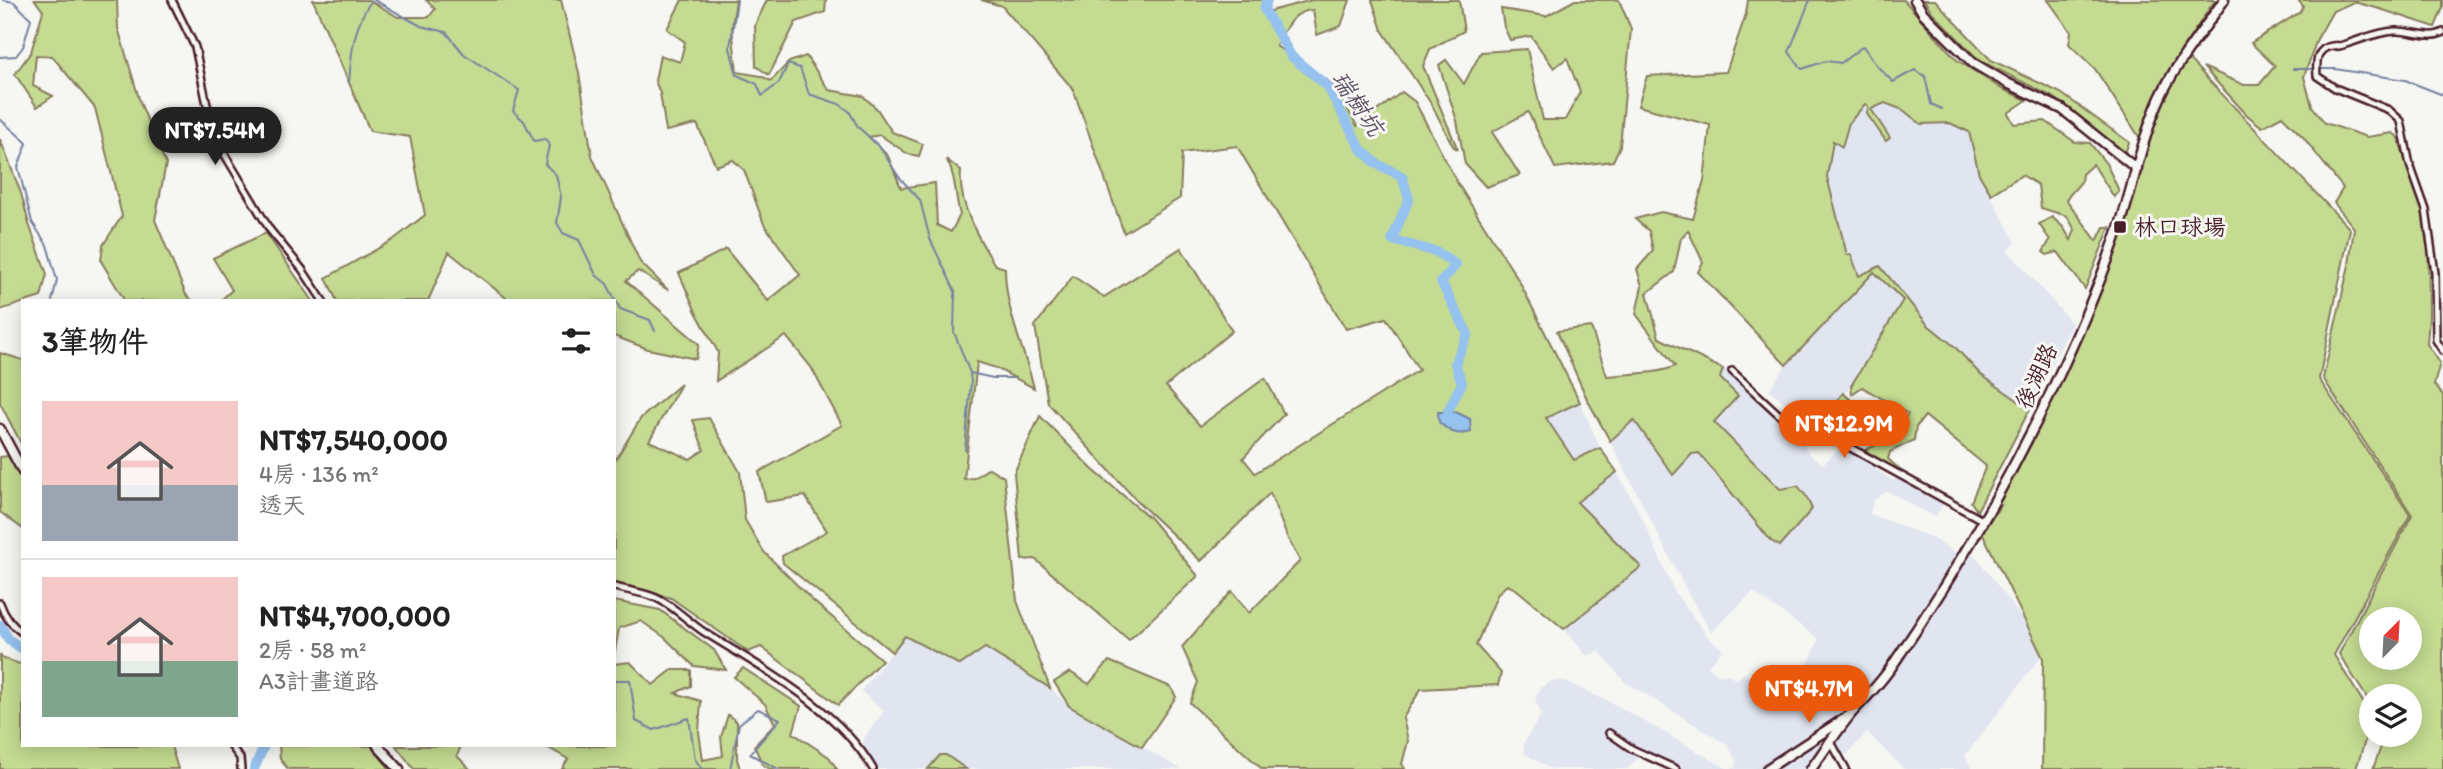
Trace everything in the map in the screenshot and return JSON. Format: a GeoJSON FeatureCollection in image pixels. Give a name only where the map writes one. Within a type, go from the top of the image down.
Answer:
{"type":"FeatureCollection","features":[{"type":"Feature","properties":{"kind":"main road"},"geometry":{"type":"LineString","coordinates":[[1915,0],[1923,13],[1973,63],[2007,83],[2062,109],[2137,169]]}},
{"type":"Feature","properties":{"kind":"main road","name":"後湖路"},"geometry":{"type":"LineString","coordinates":[[1811,769],[1890,669],[1982,520],[2032,429],[2064,363],[2113,245],[2161,95],[2180,62],[2224,0]]}},
{"type":"Feature","properties":{"kind":"main road"},"geometry":{"type":"LineString","coordinates":[[0,429],[21,468]]}},
{"type":"Feature","properties":{"kind":"main road"},"geometry":{"type":"LineString","coordinates":[[1767,769],[1855,710]]}},
{"type":"Feature","properties":{"kind":"main road"},"geometry":{"type":"LineString","coordinates":[[379,747],[398,769]]}},
{"type":"Feature","properties":{"kind":"street"},"geometry":{"type":"LineString","coordinates":[[172,0],[195,47],[210,119],[219,145],[270,230],[302,269],[322,299]]}},
{"type":"Feature","properties":{"kind":"street"},"geometry":{"type":"LineString","coordinates":[[2443,32],[2434,36],[2396,31],[2379,33],[2340,46],[2329,46],[2319,53],[2316,62],[2317,76],[2334,88],[2389,110],[2401,121],[2410,165],[2426,210],[2435,273],[2436,340],[2443,351]]}},
{"type":"Feature","properties":{"kind":"street"},"geometry":{"type":"LineString","coordinates":[[1732,372],[1799,433],[1819,432],[1829,436],[1982,520]]}},
{"type":"Feature","properties":{"kind":"street"},"geometry":{"type":"LineString","coordinates":[[616,587],[652,596],[668,605],[701,630],[818,706],[852,741],[873,769]]}},
{"type":"Feature","properties":{"kind":"street"},"geometry":{"type":"LineString","coordinates":[[0,603],[9,620],[21,631]]}},
{"type":"Feature","properties":{"kind":"street"},"geometry":{"type":"LineString","coordinates":[[1609,733],[1632,749],[1676,769]]}},
{"type":"Feature","properties":{"kind":"street"},"geometry":{"type":"LineString","coordinates":[[1830,742],[1846,769]]}},
{"type":"Feature","properties":{"kind":"street"},"geometry":{"type":"LineString","coordinates":[[232,747],[240,758],[241,769]]}},
{"type":"Feature","properties":{"kind":"shaded area"},"geometry":{"type":"Polygon","coordinates":[[[1885,103],[1903,110],[1921,124],[1950,123],[1969,132],[1979,174],[2016,243],[2007,250],[2072,323],[2030,409],[1980,374],[1954,346],[1928,325],[1880,267],[1860,277],[1851,255],[1847,255],[1827,177],[1833,140],[1842,146],[1849,123],[1865,104],[1886,141],[1890,138],[1871,109],[1885,103]]]}},
{"type":"Feature","properties":{"kind":"shaded area"},"geometry":{"type":"Polygon","coordinates":[[[1874,272],[1903,300],[1851,386],[1815,425],[1769,390],[1786,365],[1874,272]]]}},
{"type":"Feature","properties":{"kind":"shaded area"},"geometry":{"type":"Polygon","coordinates":[[[1723,369],[1733,371],[1799,436],[1809,454],[1823,464],[1840,448],[1851,452],[1893,481],[1899,475],[1944,503],[1935,517],[1887,491],[1873,501],[1870,514],[1930,537],[1954,552],[1975,555],[2046,650],[1965,756],[1972,769],[1904,769],[1867,732],[1847,755],[1825,745],[1810,769],[1728,769],[1736,767],[1736,761],[1728,745],[1624,681],[1599,651],[1587,656],[1564,629],[1641,567],[1577,502],[1617,472],[1642,518],[1675,593],[1710,639],[1723,649],[1708,666],[1720,676],[1728,674],[1736,680],[1744,673],[1761,688],[1778,668],[1800,683],[1819,639],[1753,592],[1711,632],[1689,595],[1610,441],[1633,420],[1692,454],[1699,453],[1771,541],[1780,546],[1812,509],[1780,489],[1714,422],[1719,378],[1723,369]]]}},
{"type":"Feature","properties":{"kind":"shaded area"},"geometry":{"type":"Polygon","coordinates":[[[1580,402],[1600,448],[1574,461],[1545,417],[1580,402]]]}},
{"type":"Feature","properties":{"kind":"shaded area"},"geometry":{"type":"Polygon","coordinates":[[[905,636],[960,665],[985,648],[1050,688],[1069,706],[1181,769],[966,769],[946,756],[935,759],[928,769],[877,769],[862,750],[864,738],[884,711],[861,691],[905,636]]]}},
{"type":"Feature","properties":{"kind":"shaded area"},"geometry":{"type":"Polygon","coordinates":[[[1553,681],[1564,681],[1614,704],[1728,769],[1671,769],[1640,756],[1627,769],[1551,769],[1525,754],[1523,744],[1541,715],[1535,699],[1540,688],[1553,681]]]}},
{"type":"Feature","properties":{"kind":"green space"},"geometry":{"type":"Polygon","coordinates":[[[35,0],[117,0],[118,28],[141,105],[166,164],[155,220],[186,295],[191,299],[124,299],[101,261],[103,245],[122,216],[95,108],[52,56],[36,55],[33,86],[53,96],[37,107],[15,74],[31,52],[43,11],[35,0]]]}},
{"type":"Feature","properties":{"kind":"green space"},"geometry":{"type":"Polygon","coordinates":[[[313,0],[369,0],[398,17],[429,17],[435,9],[426,0],[561,0],[579,73],[592,156],[640,262],[668,290],[638,271],[626,281],[699,344],[696,359],[648,349],[616,337],[616,299],[508,299],[449,252],[429,299],[336,299],[326,278],[393,240],[425,215],[410,137],[370,131],[313,0]]]}},
{"type":"Feature","properties":{"kind":"green space"},"geometry":{"type":"Polygon","coordinates":[[[682,0],[736,0],[732,27],[737,72],[761,76],[771,81],[789,62],[806,56],[829,90],[863,96],[877,109],[892,132],[923,144],[919,156],[908,154],[880,135],[869,137],[888,156],[901,188],[935,183],[937,225],[951,232],[960,215],[954,179],[946,159],[961,171],[963,196],[970,220],[995,265],[1005,268],[1008,299],[1034,388],[996,368],[977,362],[964,479],[974,478],[989,468],[1004,477],[1017,601],[1050,688],[985,648],[960,665],[905,636],[892,652],[783,563],[782,556],[827,531],[805,496],[766,502],[759,472],[842,425],[811,367],[786,336],[716,381],[718,352],[679,273],[726,249],[768,301],[800,275],[764,224],[744,170],[733,160],[716,166],[697,124],[666,131],[660,93],[655,81],[660,55],[680,62],[685,42],[667,29],[682,0]]]}},
{"type":"Feature","properties":{"kind":"green space"},"geometry":{"type":"Polygon","coordinates":[[[767,0],[826,0],[825,12],[796,22],[769,75],[756,66],[755,25],[767,0]]]}},
{"type":"Feature","properties":{"kind":"green space"},"geometry":{"type":"Polygon","coordinates":[[[981,0],[1265,0],[1263,13],[1312,0],[1350,0],[1341,26],[1317,35],[1313,10],[1305,11],[1290,22],[1276,46],[1335,86],[1357,126],[1402,92],[1415,102],[1458,184],[1519,281],[1580,402],[1546,418],[1574,460],[1600,448],[1617,472],[1577,502],[1641,567],[1564,629],[1516,589],[1507,585],[1498,593],[1476,645],[1501,673],[1498,685],[1421,689],[1403,718],[1408,741],[1402,764],[1405,769],[1262,769],[1190,703],[1198,682],[1182,647],[1232,591],[1249,613],[1300,561],[1270,493],[1201,561],[1137,501],[1048,403],[1035,326],[1073,276],[1104,297],[1181,248],[1232,331],[1166,386],[1200,426],[1265,378],[1284,414],[1243,458],[1255,473],[1419,370],[1386,318],[1346,329],[1237,146],[1182,153],[1180,198],[1124,233],[1073,89],[1002,6],[981,0]]]}},
{"type":"Feature","properties":{"kind":"green space"},"geometry":{"type":"Polygon","coordinates":[[[1372,0],[1459,0],[1464,31],[1430,49],[1423,66],[1458,150],[1453,146],[1432,105],[1382,30],[1372,0]]]}},
{"type":"Feature","properties":{"kind":"green space"},"geometry":{"type":"Polygon","coordinates":[[[1575,0],[1619,0],[1631,29],[1620,146],[1613,161],[1555,168],[1528,112],[1492,132],[1520,175],[1486,187],[1465,164],[1457,121],[1439,65],[1446,60],[1464,84],[1481,52],[1527,49],[1543,120],[1565,120],[1580,92],[1567,58],[1554,68],[1531,36],[1510,40],[1504,27],[1501,9],[1546,16],[1575,0]]]}},
{"type":"Feature","properties":{"kind":"green space"},"geometry":{"type":"Polygon","coordinates":[[[1748,0],[1904,0],[1957,60],[2002,89],[2027,100],[2008,113],[2014,124],[2045,121],[2075,142],[2090,143],[2107,165],[2119,191],[2114,197],[2093,164],[2082,174],[2081,182],[2066,199],[2097,241],[2104,227],[2110,227],[2085,289],[2058,252],[2047,255],[2043,252],[2050,240],[2039,224],[2052,217],[2063,227],[2071,240],[2075,230],[2067,216],[2041,208],[2038,185],[2022,175],[1991,194],[1979,174],[1969,132],[1950,123],[1921,124],[1903,110],[1885,103],[1871,109],[1890,138],[1886,141],[1867,114],[1868,106],[1865,104],[1849,123],[1842,147],[1833,141],[1827,177],[1847,255],[1851,255],[1859,276],[1880,266],[1928,325],[1954,346],[1980,374],[2030,409],[1977,511],[1971,502],[1986,466],[1925,416],[1916,427],[1914,440],[1890,452],[1888,459],[1897,467],[1890,467],[1865,450],[1881,443],[1838,407],[1831,414],[1843,430],[1834,433],[1821,421],[1843,393],[1892,436],[1908,414],[1862,387],[1852,394],[1851,386],[1903,300],[1874,272],[1786,365],[1698,272],[1703,262],[1688,230],[1681,238],[1674,272],[1647,293],[1659,338],[1723,369],[1720,378],[1738,396],[1714,422],[1780,489],[1798,486],[1806,496],[1812,509],[1780,546],[1771,541],[1699,453],[1692,454],[1673,475],[1634,420],[1610,441],[1587,399],[1557,331],[1591,327],[1607,376],[1651,372],[1675,366],[1636,314],[1642,286],[1637,269],[1653,251],[1649,231],[1635,219],[1661,212],[1693,219],[1704,181],[1710,125],[1638,106],[1647,76],[1726,72],[1746,14],[1748,0]]]}},
{"type":"Feature","properties":{"kind":"green space"},"geometry":{"type":"Polygon","coordinates":[[[1924,0],[1935,0],[1991,60],[2061,93],[2129,142],[2125,153],[2055,98],[1979,60],[1932,12],[1924,0]]]}},
{"type":"Feature","properties":{"kind":"green space"},"geometry":{"type":"Polygon","coordinates":[[[2048,0],[2215,0],[2181,51],[2350,229],[2319,379],[2410,515],[2334,655],[2359,696],[2359,747],[2363,747],[2356,769],[2042,769],[2043,658],[1982,532],[2001,505],[1997,505],[1988,520],[2080,333],[2145,146],[2095,69],[2069,44],[2071,32],[2048,0]]]}},
{"type":"Feature","properties":{"kind":"green space"},"geometry":{"type":"Polygon","coordinates":[[[2298,0],[2443,0],[2443,8],[2435,27],[2354,2],[2333,11],[2317,39],[2304,77],[2312,106],[2325,123],[2367,137],[2392,133],[2397,136],[2428,219],[2427,344],[2440,363],[2434,385],[2443,395],[2443,769],[2373,769],[2381,747],[2422,747],[2422,684],[2359,685],[2339,654],[2359,616],[2359,670],[2422,670],[2422,607],[2364,607],[2412,515],[2323,378],[2349,265],[2354,228],[2334,203],[2343,188],[2303,137],[2282,116],[2262,127],[2247,115],[2203,67],[2244,85],[2259,85],[2275,66],[2251,43],[2300,12],[2303,6],[2298,0]]]}},
{"type":"Feature","properties":{"kind":"green space"},"geometry":{"type":"Polygon","coordinates":[[[0,139],[47,274],[41,297],[21,299],[21,303],[0,310],[0,139]]]}},
{"type":"Feature","properties":{"kind":"green space"},"geometry":{"type":"Polygon","coordinates":[[[266,233],[312,299],[222,299],[232,290],[213,258],[266,233]]]}},
{"type":"Feature","properties":{"kind":"green space"},"geometry":{"type":"Polygon","coordinates":[[[0,353],[21,359],[21,443],[0,403],[0,353]]]}},
{"type":"Feature","properties":{"kind":"green space"},"geometry":{"type":"Polygon","coordinates":[[[681,384],[649,441],[690,459],[704,450],[693,420],[709,418],[740,472],[745,520],[764,552],[812,600],[882,660],[838,705],[761,647],[748,652],[671,598],[616,583],[616,459],[641,418],[681,384]]]}},
{"type":"Feature","properties":{"kind":"green space"},"geometry":{"type":"Polygon","coordinates":[[[1040,416],[1092,469],[1150,518],[1198,576],[1129,640],[1035,559],[1022,560],[1014,473],[1040,416]]]}},
{"type":"Feature","properties":{"kind":"green space"},"geometry":{"type":"Polygon","coordinates":[[[8,456],[21,478],[21,528],[0,512],[0,457],[8,456]]]}},
{"type":"Feature","properties":{"kind":"green space"},"geometry":{"type":"Polygon","coordinates":[[[616,601],[660,610],[714,650],[726,670],[694,666],[664,637],[641,621],[619,628],[616,645],[616,601]]]}},
{"type":"Feature","properties":{"kind":"green space"},"geometry":{"type":"Polygon","coordinates":[[[0,654],[2,658],[21,664],[21,747],[171,747],[178,769],[0,769],[0,654]]]}},
{"type":"Feature","properties":{"kind":"green space"},"geometry":{"type":"Polygon","coordinates":[[[1109,661],[1171,687],[1176,697],[1142,747],[1069,706],[1054,682],[1070,672],[1089,684],[1109,661]]]}},
{"type":"Feature","properties":{"kind":"green space"},"geometry":{"type":"Polygon","coordinates":[[[630,662],[653,685],[672,670],[691,670],[691,686],[675,693],[701,701],[699,732],[703,760],[723,756],[721,737],[728,715],[737,722],[737,759],[740,769],[562,769],[568,759],[547,747],[616,747],[616,664],[630,662]]]}},
{"type":"Feature","properties":{"kind":"green space"},"geometry":{"type":"Polygon","coordinates":[[[743,668],[801,706],[793,733],[829,757],[837,769],[770,769],[763,765],[754,746],[775,724],[765,704],[734,677],[743,668]]]}},
{"type":"Feature","properties":{"kind":"green space"},"geometry":{"type":"Polygon","coordinates":[[[279,747],[372,747],[390,769],[288,769],[280,759],[279,747]]]}},
{"type":"Feature","properties":{"kind":"green space"},"geometry":{"type":"Polygon","coordinates":[[[397,747],[461,747],[457,756],[470,769],[414,769],[397,747]]]}},
{"type":"Feature","properties":{"kind":"green space"},"geometry":{"type":"Polygon","coordinates":[[[940,755],[946,755],[966,769],[928,769],[940,755]]]}},
{"type":"Feature","properties":{"kind":"water"},"geometry":{"type":"Polygon","coordinates":[[[1438,412],[1456,412],[1470,419],[1471,432],[1462,434],[1450,431],[1439,422],[1438,412]]]}},
{"type":"Feature","properties":{"kind":"waterway"},"geometry":{"type":"LineString","coordinates":[[0,57],[16,56],[23,47],[31,19],[14,2],[3,0]]}},
{"type":"Feature","properties":{"kind":"waterway"},"geometry":{"type":"LineString","coordinates":[[349,83],[357,29],[372,0]]}},
{"type":"Feature","properties":{"kind":"waterway"},"geometry":{"type":"LineString","coordinates":[[374,0],[421,26],[446,32],[464,54],[519,90],[513,111],[524,121],[534,141],[545,139],[549,145],[545,164],[556,175],[561,197],[557,223],[563,233],[579,240],[596,275],[607,284],[615,299]]}},
{"type":"Feature","properties":{"kind":"waterway"},"geometry":{"type":"LineString","coordinates":[[737,0],[730,48],[737,75],[757,84],[762,96],[779,83],[788,64],[800,68],[809,94],[839,104],[849,111],[858,127],[879,146],[899,177],[920,200],[930,239],[955,291],[954,332],[970,373],[965,450]]}},
{"type":"Feature","properties":{"kind":"waterway","name":"瑞樹坑"},"geometry":{"type":"LineString","coordinates":[[1267,0],[1264,9],[1291,56],[1327,86],[1361,149],[1377,164],[1402,176],[1409,199],[1392,240],[1437,252],[1456,265],[1441,282],[1468,334],[1455,363],[1462,383],[1448,411]]}},
{"type":"Feature","properties":{"kind":"waterway"},"geometry":{"type":"LineString","coordinates":[[1810,0],[1789,52],[1802,69],[1826,61],[1841,63],[1863,46],[1893,82],[1915,70],[1925,76],[1931,104],[1942,109]]}},
{"type":"Feature","properties":{"kind":"waterway"},"geometry":{"type":"LineString","coordinates":[[2293,69],[2335,69],[2405,80],[2443,95]]}},
{"type":"Feature","properties":{"kind":"waterway"},"geometry":{"type":"LineString","coordinates":[[0,119],[27,143],[18,167],[32,222],[47,245],[57,280],[52,299]]}},
{"type":"Feature","properties":{"kind":"waterway"},"geometry":{"type":"LineString","coordinates":[[616,301],[620,309],[650,320],[655,331]]}},
{"type":"Feature","properties":{"kind":"waterway"},"geometry":{"type":"LineString","coordinates":[[970,373],[993,378],[1013,378]]}},
{"type":"Feature","properties":{"kind":"waterway"},"geometry":{"type":"LineString","coordinates":[[0,625],[9,640],[21,648]]}},
{"type":"Feature","properties":{"kind":"waterway"},"geometry":{"type":"LineString","coordinates":[[616,680],[630,680],[636,721],[654,730],[689,718],[695,759],[702,769]]}},
{"type":"Feature","properties":{"kind":"waterway"},"geometry":{"type":"LineString","coordinates":[[730,769],[739,724],[758,709],[780,719],[750,754],[778,769]]}},
{"type":"Feature","properties":{"kind":"waterway"},"geometry":{"type":"LineString","coordinates":[[254,769],[264,747]]}},
{"type":"Feature","properties":{"kind":"place","name":"林口球場"},"geometry":{"type":"Point","coordinates":[2120,227]}}]}
